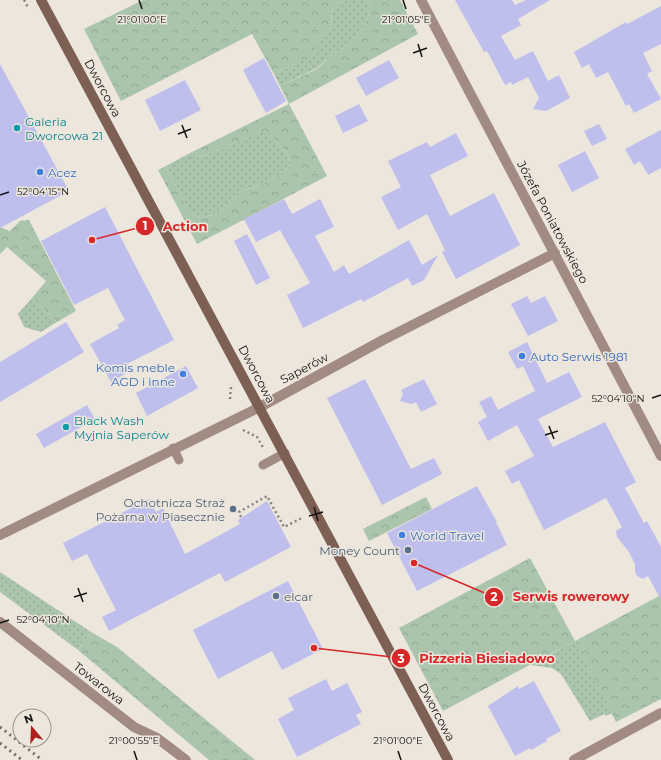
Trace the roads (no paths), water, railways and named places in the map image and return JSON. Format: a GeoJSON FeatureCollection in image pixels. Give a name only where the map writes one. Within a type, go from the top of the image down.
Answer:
{"type":"FeatureCollection","features":[{"type":"Feature","properties":{"kind":"street","name":"Dworcowa"},"geometry":{"type":"LineString","coordinates":[[41,0],[285,453],[448,760]]}},
{"type":"Feature","properties":{"kind":"street","name":"Józefa Poniatowskiego"},"geometry":{"type":"LineString","coordinates":[[421,0],[661,456]]}},
{"type":"Feature","properties":{"kind":"street","name":"Saperów"},"geometry":{"type":"LineString","coordinates":[[0,535],[173,448],[260,407],[383,340],[555,253]]}},
{"type":"Feature","properties":{"kind":"street","name":"Towarowa"},"geometry":{"type":"LineString","coordinates":[[0,622],[134,727],[157,738],[186,760]]}},
{"type":"Feature","properties":{"kind":"street"},"geometry":{"type":"LineString","coordinates":[[574,760],[661,713]]}},
{"type":"Feature","properties":{"kind":"lane"},"geometry":{"type":"LineString","coordinates":[[173,448],[179,460]]}},
{"type":"Feature","properties":{"kind":"lane"},"geometry":{"type":"LineString","coordinates":[[263,465],[285,453]]}},
{"type":"Feature","properties":{"kind":"railway"},"geometry":{"type":"LineString","coordinates":[[0,727],[42,760]]}},
{"type":"Feature","properties":{"kind":"railway"},"geometry":{"type":"LineString","coordinates":[[0,743],[22,760]]}},
{"type":"Feature","properties":{"kind":"place","name":"Galeria Dworcowa 21"},"geometry":{"type":"Point","coordinates":[17,128]}},
{"type":"Feature","properties":{"kind":"place","name":"Acez"},"geometry":{"type":"Point","coordinates":[40,172]}},
{"type":"Feature","properties":{"kind":"place","name":"Action"},"geometry":{"type":"Point","coordinates":[92,240]}},
{"type":"Feature","properties":{"kind":"place","name":"Auto Serwis 1981"},"geometry":{"type":"Point","coordinates":[522,356]}},
{"type":"Feature","properties":{"kind":"place","name":"Komis meble AGD i inne"},"geometry":{"type":"Point","coordinates":[183,374]}},
{"type":"Feature","properties":{"kind":"place","name":"Black Wash Myjnia Saperów"},"geometry":{"type":"Point","coordinates":[66,427]}},
{"type":"Feature","properties":{"kind":"place","name":"Ochotnicza Straż Pożarna w Piasecznie"},"geometry":{"type":"Point","coordinates":[233,509]}},
{"type":"Feature","properties":{"kind":"place","name":"World Travel"},"geometry":{"type":"Point","coordinates":[402,535]}},
{"type":"Feature","properties":{"kind":"place","name":"Money Count"},"geometry":{"type":"Point","coordinates":[408,550]}},
{"type":"Feature","properties":{"kind":"place","name":"Serwis rowerowy"},"geometry":{"type":"Point","coordinates":[414,563]}},
{"type":"Feature","properties":{"kind":"place","name":"elcar"},"geometry":{"type":"Point","coordinates":[276,596]}},
{"type":"Feature","properties":{"kind":"place","name":"Pizzeria Biesiadowo"},"geometry":{"type":"Point","coordinates":[314,648]}}]}
